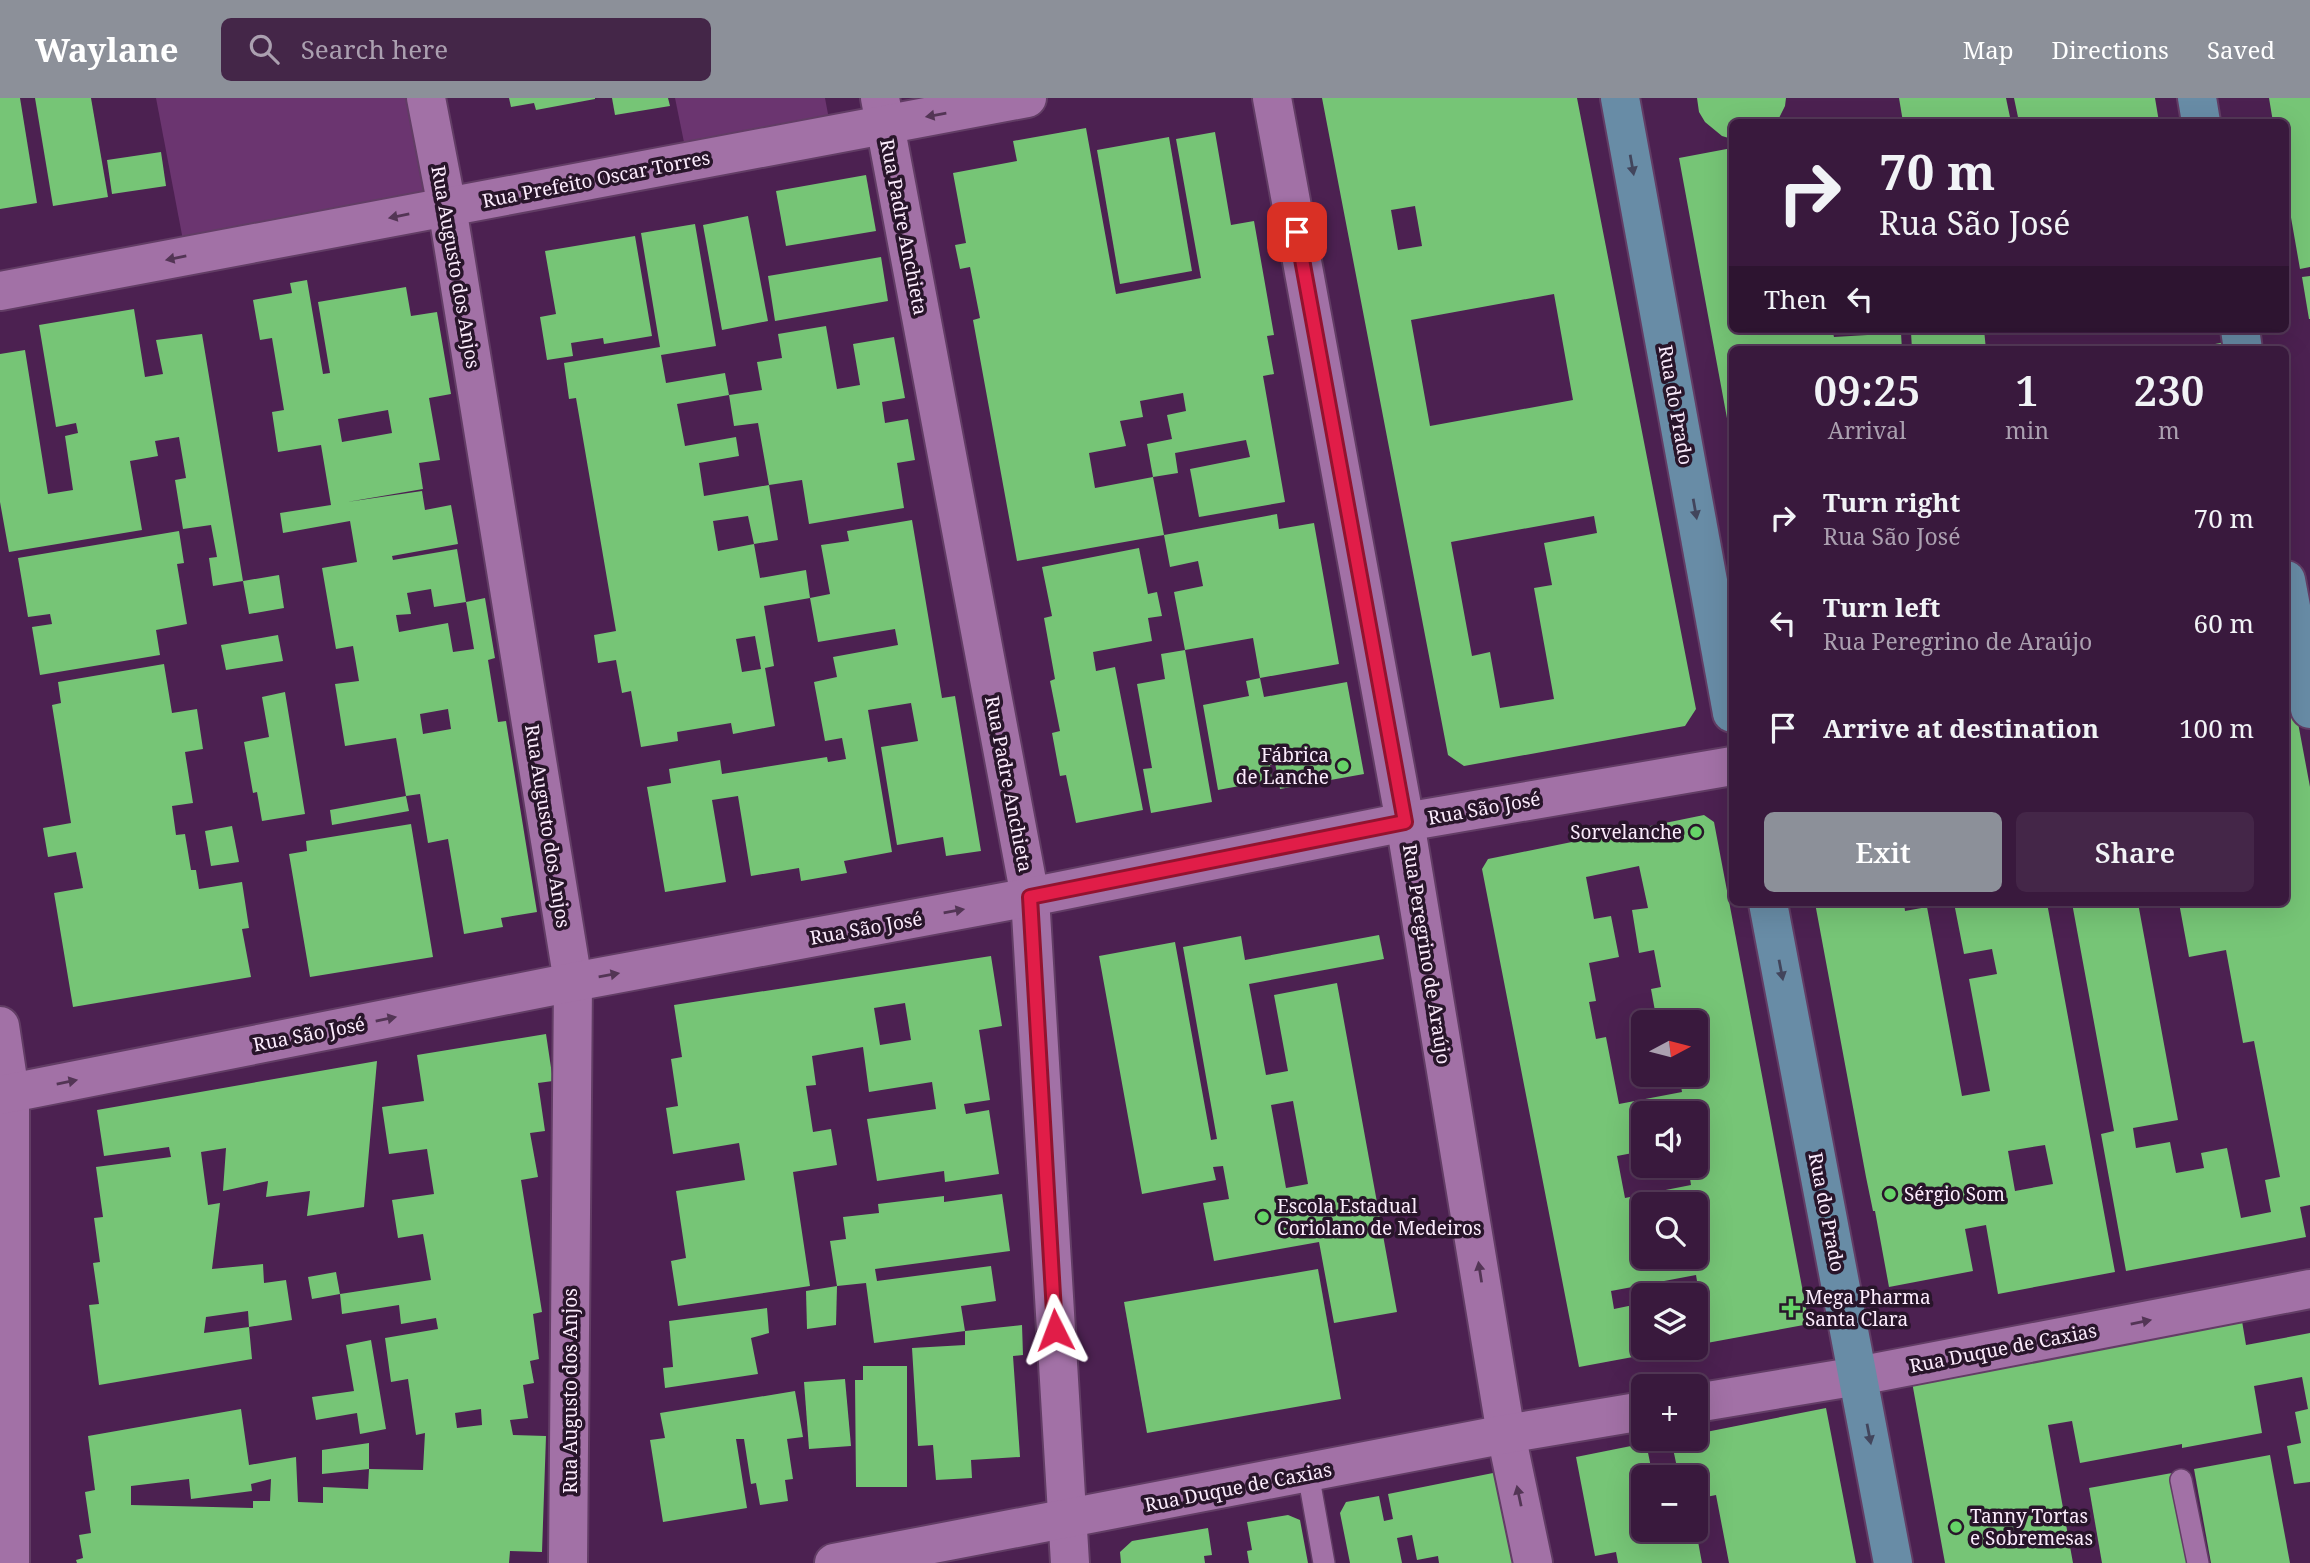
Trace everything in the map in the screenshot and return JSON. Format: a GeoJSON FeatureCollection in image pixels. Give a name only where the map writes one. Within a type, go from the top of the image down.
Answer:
{"type":"FeatureCollection","features":[{"type":"Feature","properties":{"kind":"main road","name":"Rua do Prado"},"geometry":{"type":"LineString","coordinates":[[1620,98],[1729,697]]}},
{"type":"Feature","properties":{"kind":"main road"},"geometry":{"type":"LineString","coordinates":[[2197,98],[2200,119]]}},
{"type":"Feature","properties":{"kind":"main road"},"geometry":{"type":"LineString","coordinates":[[2289,600],[2299,666],[2310,709]]}},
{"type":"Feature","properties":{"kind":"main road","name":"Rua do Prado"},"geometry":{"type":"LineString","coordinates":[[1769,906],[1893,1563]]}},
{"type":"Feature","properties":{"kind":"street","name":"Rua Augusto dos Anjos"},"geometry":{"type":"LineString","coordinates":[[426,98],[447,207],[573,982],[568,1563]]}},
{"type":"Feature","properties":{"kind":"street","name":"Rua Prefeito Oscar Torres"},"geometry":{"type":"LineString","coordinates":[[0,291],[447,207],[883,111],[1027,98]]}},
{"type":"Feature","properties":{"kind":"street","name":"Rua Peregrino de Araújo"},"geometry":{"type":"LineString","coordinates":[[1272,98],[1405,822],[1506,1434],[1533,1563]]}},
{"type":"Feature","properties":{"kind":"street","name":"Rua Padre Anchieta"},"geometry":{"type":"LineString","coordinates":[[883,111],[1030,897],[1070,1563]]}},
{"type":"Feature","properties":{"kind":"street","name":"Rua São José"},"geometry":{"type":"LineString","coordinates":[[5,1094],[573,982],[1030,897],[1405,822],[1729,767]]}},
{"type":"Feature","properties":{"kind":"street"},"geometry":{"type":"LineString","coordinates":[[0,1026],[5,1094],[10,1563]]}},
{"type":"Feature","properties":{"kind":"street","name":"Rua Duque de Caxias"},"geometry":{"type":"LineString","coordinates":[[1708,1400],[1858,1376],[2310,1289]]}},
{"type":"Feature","properties":{"kind":"street","name":"Rua Duque de Caxias"},"geometry":{"type":"LineString","coordinates":[[834,1563],[1506,1434],[1631,1413]]}},
{"type":"Feature","properties":{"kind":"lane"},"geometry":{"type":"LineString","coordinates":[[1308,1474],[1324,1563]]}},
{"type":"Feature","properties":{"kind":"lane"},"geometry":{"type":"LineString","coordinates":[[2181,1480],[2197,1563]]}},
{"type":"Feature","properties":{"kind":"shaded area"},"geometry":{"type":"Polygon","coordinates":[[[156,98],[426,98],[447,207],[186,256],[156,98]]]}},
{"type":"Feature","properties":{"kind":"shaded area"},"geometry":{"type":"Polygon","coordinates":[[[675,98],[825,98],[832,135],[688,162],[675,98]]]}},
{"type":"Feature","properties":{"kind":"building"},"geometry":{"type":"Polygon","coordinates":[[[0,98],[20,98],[37,203],[0,209],[0,98]]]}},
{"type":"Feature","properties":{"kind":"building"},"geometry":{"type":"Polygon","coordinates":[[[35,98],[91,98],[108,197],[53,206],[35,98]]]}},
{"type":"Feature","properties":{"kind":"building"},"geometry":{"type":"Polygon","coordinates":[[[509,98],[595,99],[536,110],[534,103],[511,107],[509,98]]]}},
{"type":"Feature","properties":{"kind":"building"},"geometry":{"type":"Polygon","coordinates":[[[612,98],[668,98],[670,106],[615,115],[612,98]]]}},
{"type":"Feature","properties":{"kind":"building"},"geometry":{"type":"Polygon","coordinates":[[[1322,98],[1577,98],[1696,709],[1685,726],[1464,766],[1448,755],[1322,98]],[[1415,206],[1391,210],[1398,250],[1422,246],[1415,206]],[[1554,294],[1411,320],[1430,426],[1573,400],[1554,294]],[[1594,516],[1451,542],[1472,656],[1490,652],[1500,708],[1554,699],[1534,588],[1552,585],[1544,543],[1597,533],[1594,516]]]}},
{"type":"Feature","properties":{"kind":"building"},"geometry":{"type":"Polygon","coordinates":[[[1697,98],[1786,98],[1778,119],[1729,119],[1729,138],[1722,136],[1705,122],[1699,112],[1697,98]]]}},
{"type":"Feature","properties":{"kind":"building"},"geometry":{"type":"Polygon","coordinates":[[[1899,98],[2006,98],[2010,119],[1902,119],[1899,98]]]}},
{"type":"Feature","properties":{"kind":"building"},"geometry":{"type":"Polygon","coordinates":[[[2014,98],[2155,98],[2158,119],[2018,119],[2014,98]]]}},
{"type":"Feature","properties":{"kind":"building"},"geometry":{"type":"Polygon","coordinates":[[[2269,98],[2310,98],[2310,267],[2300,269],[2289,206],[2289,119],[2272,119],[2269,98]]]}},
{"type":"Feature","properties":{"kind":"building"},"geometry":{"type":"Polygon","coordinates":[[[1086,128],[1116,294],[1201,278],[1176,139],[1215,132],[1231,225],[1254,221],[1274,335],[1267,336],[1274,374],[1263,376],[1285,502],[1199,517],[1190,469],[1250,457],[1246,440],[1175,453],[1178,473],[1153,477],[1164,535],[1017,561],[973,320],[980,318],[970,267],[960,269],[955,245],[966,243],[953,173],[1017,161],[1013,141],[1086,128]],[[1183,393],[1140,401],[1143,417],[1120,421],[1126,446],[1089,453],[1095,488],[1153,477],[1147,444],[1172,439],[1167,415],[1186,411],[1183,393]]]}},
{"type":"Feature","properties":{"kind":"building"},"geometry":{"type":"Polygon","coordinates":[[[1169,137],[1192,271],[1120,284],[1097,150],[1169,137]]]}},
{"type":"Feature","properties":{"kind":"building"},"geometry":{"type":"Polygon","coordinates":[[[1729,149],[1729,333],[1833,333],[1834,337],[1901,333],[1902,346],[1729,346],[1729,429],[1679,158],[1729,149]]]}},
{"type":"Feature","properties":{"kind":"building"},"geometry":{"type":"Polygon","coordinates":[[[161,152],[166,186],[112,194],[107,160],[161,152]]]}},
{"type":"Feature","properties":{"kind":"building"},"geometry":{"type":"Polygon","coordinates":[[[866,175],[876,231],[786,246],[776,191],[866,175]]]}},
{"type":"Feature","properties":{"kind":"building"},"geometry":{"type":"Polygon","coordinates":[[[748,216],[768,321],[722,330],[703,225],[748,216]]]}},
{"type":"Feature","properties":{"kind":"building"},"geometry":{"type":"Polygon","coordinates":[[[695,224],[716,346],[661,355],[666,383],[725,373],[729,395],[677,404],[685,446],[736,437],[739,456],[699,463],[704,496],[769,485],[778,540],[754,544],[760,578],[806,570],[810,598],[764,606],[774,666],[765,668],[775,726],[733,734],[731,723],[677,732],[678,741],[641,747],[631,691],[622,693],[616,660],[598,663],[594,635],[616,631],[576,398],[569,399],[564,363],[660,347],[641,233],[695,224]],[[748,516],[713,521],[718,551],[754,544],[748,516]],[[755,636],[736,639],[742,672],[761,669],[755,636]]]}},
{"type":"Feature","properties":{"kind":"building"},"geometry":{"type":"Polygon","coordinates":[[[635,236],[652,336],[604,344],[603,338],[571,343],[573,356],[547,360],[540,317],[556,314],[545,251],[635,236]]]}},
{"type":"Feature","properties":{"kind":"building"},"geometry":{"type":"Polygon","coordinates":[[[881,257],[888,301],[775,321],[768,276],[881,257]]]}},
{"type":"Feature","properties":{"kind":"building"},"geometry":{"type":"Polygon","coordinates":[[[2310,276],[2310,319],[2309,319],[2302,277],[2310,276]]]}},
{"type":"Feature","properties":{"kind":"building"},"geometry":{"type":"Polygon","coordinates":[[[307,280],[323,374],[330,373],[318,302],[406,287],[411,316],[437,312],[451,394],[429,398],[440,460],[419,463],[423,489],[347,502],[422,491],[425,510],[451,505],[458,544],[392,556],[393,560],[457,549],[466,602],[485,598],[495,658],[488,660],[498,722],[506,721],[537,912],[501,918],[503,927],[464,934],[448,839],[428,843],[420,794],[406,796],[396,738],[345,746],[335,684],[359,681],[353,646],[336,649],[322,568],[357,562],[350,521],[283,533],[280,513],[331,505],[321,445],[278,452],[272,412],[284,410],[272,338],[260,340],[253,300],[292,293],[290,283],[307,280]],[[388,410],[338,419],[342,442],[392,433],[388,410]],[[431,589],[407,593],[411,614],[396,615],[399,632],[448,623],[453,652],[474,649],[466,602],[434,607],[431,589]],[[448,709],[420,714],[423,734],[451,729],[448,709]]]}},
{"type":"Feature","properties":{"kind":"building"},"geometry":{"type":"Polygon","coordinates":[[[134,309],[145,377],[163,374],[156,340],[202,334],[243,581],[213,586],[209,558],[217,557],[211,525],[183,529],[175,480],[186,478],[179,437],[155,441],[158,456],[130,461],[142,530],[9,552],[0,502],[0,354],[25,350],[48,494],[73,490],[65,436],[78,433],[76,423],[56,427],[39,325],[134,309]]]}},
{"type":"Feature","properties":{"kind":"building"},"geometry":{"type":"Polygon","coordinates":[[[826,326],[837,389],[860,385],[853,344],[894,337],[905,398],[882,402],[885,423],[908,419],[915,460],[897,463],[904,508],[809,524],[802,480],[769,485],[758,423],[734,426],[729,395],[762,390],[757,362],[782,358],[778,334],[826,326]]]}},
{"type":"Feature","properties":{"kind":"building"},"geometry":{"type":"Polygon","coordinates":[[[1911,333],[1984,333],[1986,346],[1912,346],[1911,333]]]}},
{"type":"Feature","properties":{"kind":"building"},"geometry":{"type":"Polygon","coordinates":[[[2225,342],[2226,346],[2205,346],[2225,342]]]}},
{"type":"Feature","properties":{"kind":"building"},"geometry":{"type":"Polygon","coordinates":[[[1277,514],[1279,529],[1314,523],[1339,664],[1260,678],[1253,638],[1185,650],[1174,592],[1203,586],[1198,561],[1170,567],[1164,535],[1277,514]]]}},
{"type":"Feature","properties":{"kind":"building"},"geometry":{"type":"Polygon","coordinates":[[[912,520],[942,698],[955,696],[981,851],[946,856],[943,837],[897,845],[881,747],[918,741],[911,703],[868,710],[892,852],[844,861],[847,873],[801,881],[799,868],[751,876],[738,796],[712,800],[726,882],[665,892],[647,787],[671,783],[669,769],[720,760],[722,774],[827,757],[828,762],[846,759],[842,738],[825,741],[814,682],[837,677],[833,657],[898,645],[895,629],[818,642],[810,598],[830,594],[821,545],[849,541],[847,531],[912,520]]]}},
{"type":"Feature","properties":{"kind":"building"},"geometry":{"type":"Polygon","coordinates":[[[179,531],[184,563],[177,564],[187,624],[156,630],[160,655],[40,675],[32,627],[52,624],[50,614],[28,617],[18,558],[179,531]]]}},
{"type":"Feature","properties":{"kind":"building"},"geometry":{"type":"Polygon","coordinates":[[[1139,548],[1148,594],[1157,592],[1162,616],[1148,618],[1152,641],[1093,652],[1096,671],[1115,667],[1143,810],[1076,823],[1066,775],[1060,776],[1052,733],[1060,731],[1050,681],[1055,679],[1044,618],[1052,616],[1042,567],[1139,548]]]}},
{"type":"Feature","properties":{"kind":"building"},"geometry":{"type":"Polygon","coordinates":[[[279,575],[284,608],[249,614],[243,581],[279,575]]]}},
{"type":"Feature","properties":{"kind":"building"},"geometry":{"type":"Polygon","coordinates":[[[278,635],[283,661],[226,670],[221,645],[278,635]]]}},
{"type":"Feature","properties":{"kind":"building"},"geometry":{"type":"Polygon","coordinates":[[[1185,650],[1212,802],[1151,813],[1143,769],[1152,768],[1137,684],[1165,679],[1161,654],[1185,650]]]}},
{"type":"Feature","properties":{"kind":"building"},"geometry":{"type":"Polygon","coordinates":[[[164,664],[172,713],[197,709],[203,749],[185,752],[193,803],[172,806],[176,835],[185,834],[191,870],[196,870],[199,889],[242,882],[249,928],[242,929],[251,977],[73,1007],[54,893],[83,888],[76,852],[48,857],[43,828],[71,823],[52,705],[61,703],[58,682],[164,664]]]}},
{"type":"Feature","properties":{"kind":"building"},"geometry":{"type":"Polygon","coordinates":[[[1260,678],[1264,697],[1347,682],[1364,774],[1280,789],[1275,763],[1270,765],[1272,780],[1218,790],[1203,705],[1249,696],[1246,681],[1260,678]]]}},
{"type":"Feature","properties":{"kind":"building"},"geometry":{"type":"Polygon","coordinates":[[[285,692],[305,814],[262,821],[257,792],[253,793],[244,742],[269,737],[262,697],[285,692]]]}},
{"type":"Feature","properties":{"kind":"building"},"geometry":{"type":"Polygon","coordinates":[[[2293,696],[2310,787],[2310,1205],[2300,1207],[2306,1237],[2126,1271],[2101,1134],[2114,1131],[2073,906],[2139,906],[2178,1120],[2133,1128],[2136,1148],[2170,1142],[2176,1173],[2204,1168],[2201,1153],[2227,1148],[2241,1218],[2271,1212],[2265,1180],[2280,1177],[2254,1041],[2243,1043],[2226,950],[2189,957],[2180,906],[2289,906],[2289,697],[2293,696]]]}},
{"type":"Feature","properties":{"kind":"building"},"geometry":{"type":"Polygon","coordinates":[[[406,796],[409,811],[332,825],[330,810],[406,796]]]}},
{"type":"Feature","properties":{"kind":"building"},"geometry":{"type":"Polygon","coordinates":[[[1704,815],[1714,822],[1809,1324],[1708,1343],[1708,1283],[1697,1283],[1696,1275],[1654,1283],[1631,1283],[1631,1287],[1611,1291],[1614,1309],[1631,1305],[1631,1357],[1579,1367],[1482,869],[1488,859],[1704,815]]]}},
{"type":"Feature","properties":{"kind":"building"},"geometry":{"type":"Polygon","coordinates":[[[411,824],[433,957],[310,977],[289,854],[307,851],[306,841],[411,824]]]}},
{"type":"Feature","properties":{"kind":"building"},"geometry":{"type":"Polygon","coordinates":[[[232,826],[239,862],[211,866],[205,831],[232,826]]]}},
{"type":"Feature","properties":{"kind":"building"},"geometry":{"type":"Polygon","coordinates":[[[1816,906],[1904,906],[1905,911],[1927,907],[1962,1096],[1990,1091],[1969,979],[1997,974],[1992,949],[1964,954],[1955,906],[2048,906],[2115,1272],[1998,1294],[1986,1225],[1965,1229],[1973,1271],[1889,1287],[1816,906]],[[2045,1145],[2008,1151],[2015,1191],[2053,1184],[2045,1145]]]}},
{"type":"Feature","properties":{"kind":"building"},"geometry":{"type":"Polygon","coordinates":[[[1379,935],[1384,959],[1249,984],[1266,1075],[1288,1071],[1274,995],[1337,983],[1397,1312],[1334,1323],[1319,1242],[1214,1261],[1203,1203],[1229,1199],[1223,1166],[1213,1167],[1216,1180],[1142,1194],[1099,956],[1175,942],[1211,1140],[1217,1139],[1183,947],[1241,936],[1245,960],[1379,935]],[[1293,1101],[1271,1105],[1286,1188],[1308,1184],[1293,1101]]]}},
{"type":"Feature","properties":{"kind":"building"},"geometry":{"type":"Polygon","coordinates":[[[991,956],[1002,1026],[979,1030],[990,1100],[964,1104],[966,1114],[989,1110],[999,1174],[945,1182],[944,1171],[877,1181],[867,1119],[936,1109],[932,1082],[869,1092],[863,1047],[812,1056],[816,1085],[806,1086],[813,1132],[831,1129],[837,1165],[793,1172],[810,1286],[678,1306],[671,1261],[686,1258],[676,1191],[745,1180],[739,1143],[673,1154],[666,1108],[678,1106],[671,1059],[682,1057],[674,1005],[991,956]],[[905,1003],[874,1008],[880,1045],[911,1040],[905,1003]]]}},
{"type":"Feature","properties":{"kind":"building"},"geometry":{"type":"Polygon","coordinates":[[[546,1034],[553,1081],[538,1083],[545,1131],[530,1133],[538,1177],[521,1180],[542,1312],[533,1314],[539,1359],[530,1361],[534,1383],[523,1385],[528,1418],[510,1420],[513,1435],[546,1436],[542,1552],[510,1551],[509,1563],[77,1563],[76,1560],[83,1558],[79,1535],[91,1533],[85,1492],[95,1490],[88,1436],[241,1409],[249,1465],[296,1457],[298,1502],[323,1503],[323,1487],[368,1489],[369,1469],[423,1470],[425,1433],[416,1435],[408,1379],[391,1382],[385,1338],[438,1329],[436,1318],[401,1324],[399,1305],[342,1314],[340,1294],[431,1280],[423,1234],[398,1238],[392,1200],[434,1194],[427,1149],[389,1154],[382,1107],[424,1101],[417,1055],[546,1034]],[[481,1409],[455,1413],[457,1428],[482,1425],[481,1409]],[[189,1479],[131,1486],[131,1505],[253,1508],[253,1501],[270,1501],[271,1479],[251,1484],[252,1491],[191,1499],[189,1479]]]}},
{"type":"Feature","properties":{"kind":"building"},"geometry":{"type":"Polygon","coordinates":[[[377,1061],[364,1207],[307,1216],[310,1191],[266,1197],[268,1181],[223,1191],[226,1148],[201,1152],[208,1205],[220,1203],[212,1269],[263,1264],[264,1283],[286,1280],[292,1320],[249,1327],[252,1359],[99,1385],[89,1305],[99,1304],[93,1263],[100,1262],[94,1218],[103,1217],[96,1167],[171,1157],[169,1147],[104,1156],[97,1110],[377,1061]],[[248,1311],[206,1317],[204,1333],[249,1327],[248,1311]]]}},
{"type":"Feature","properties":{"kind":"building"},"geometry":{"type":"Polygon","coordinates":[[[1002,1194],[1010,1251],[875,1269],[877,1281],[991,1266],[996,1301],[961,1306],[965,1331],[874,1343],[866,1283],[837,1286],[830,1241],[846,1239],[843,1217],[879,1213],[878,1204],[944,1196],[944,1202],[1002,1194]]]}},
{"type":"Feature","properties":{"kind":"building"},"geometry":{"type":"Polygon","coordinates":[[[1318,1269],[1341,1399],[1147,1433],[1124,1302],[1318,1269]]]}},
{"type":"Feature","properties":{"kind":"building"},"geometry":{"type":"Polygon","coordinates":[[[336,1272],[340,1294],[312,1299],[308,1277],[336,1272]]]}},
{"type":"Feature","properties":{"kind":"building"},"geometry":{"type":"Polygon","coordinates":[[[837,1286],[836,1325],[807,1329],[806,1291],[837,1286]]]}},
{"type":"Feature","properties":{"kind":"building"},"geometry":{"type":"Polygon","coordinates":[[[767,1308],[769,1333],[751,1338],[758,1374],[665,1388],[663,1368],[673,1367],[669,1321],[767,1308]]]}},
{"type":"Feature","properties":{"kind":"building"},"geometry":{"type":"Polygon","coordinates":[[[2242,1321],[2246,1345],[2310,1333],[2310,1482],[2294,1484],[2287,1446],[2301,1443],[2295,1412],[2308,1409],[2302,1377],[2254,1386],[2262,1433],[2182,1448],[2182,1444],[2080,1463],[2072,1421],[2048,1425],[2073,1563],[1945,1563],[1912,1382],[2242,1321]]]}},
{"type":"Feature","properties":{"kind":"building"},"geometry":{"type":"Polygon","coordinates":[[[1022,1325],[1023,1355],[1013,1356],[1020,1457],[971,1460],[972,1478],[936,1480],[933,1445],[918,1446],[912,1348],[965,1345],[965,1331],[1022,1325]]]}},
{"type":"Feature","properties":{"kind":"building"},"geometry":{"type":"Polygon","coordinates":[[[371,1340],[386,1429],[360,1434],[357,1413],[316,1420],[312,1397],[354,1391],[346,1345],[371,1340]]]}},
{"type":"Feature","properties":{"kind":"building"},"geometry":{"type":"Polygon","coordinates":[[[863,1366],[907,1366],[907,1487],[856,1487],[855,1380],[863,1380],[863,1366]]]}},
{"type":"Feature","properties":{"kind":"building"},"geometry":{"type":"Polygon","coordinates":[[[845,1379],[851,1446],[809,1449],[804,1382],[845,1379]]]}},
{"type":"Feature","properties":{"kind":"building"},"geometry":{"type":"Polygon","coordinates":[[[795,1391],[803,1437],[787,1439],[793,1479],[785,1480],[788,1501],[760,1505],[756,1483],[751,1484],[744,1439],[736,1439],[747,1508],[663,1522],[650,1440],[665,1438],[660,1413],[795,1391]]]}},
{"type":"Feature","properties":{"kind":"building"},"geometry":{"type":"Polygon","coordinates":[[[1826,1408],[1856,1563],[1729,1563],[1716,1495],[1708,1497],[1708,1465],[1676,1465],[1674,1451],[1708,1451],[1708,1432],[1826,1408]]]}},
{"type":"Feature","properties":{"kind":"building"},"geometry":{"type":"Polygon","coordinates":[[[369,1443],[369,1469],[322,1474],[322,1450],[369,1443]]]}},
{"type":"Feature","properties":{"kind":"building"},"geometry":{"type":"Polygon","coordinates":[[[1631,1446],[1631,1451],[1648,1451],[1651,1465],[1631,1465],[1631,1542],[1698,1542],[1702,1563],[1618,1563],[1616,1552],[1595,1556],[1576,1457],[1631,1446]]]}},
{"type":"Feature","properties":{"kind":"building"},"geometry":{"type":"Polygon","coordinates":[[[2270,1455],[2290,1563],[2211,1563],[2194,1469],[2270,1455]]]}},
{"type":"Feature","properties":{"kind":"building"},"geometry":{"type":"Polygon","coordinates":[[[1493,1473],[1501,1480],[1518,1563],[1439,1563],[1438,1556],[1417,1560],[1412,1535],[1397,1538],[1402,1563],[1350,1563],[1340,1513],[1346,1502],[1379,1496],[1384,1521],[1393,1519],[1388,1494],[1493,1473]]]}},
{"type":"Feature","properties":{"kind":"building"},"geometry":{"type":"Polygon","coordinates":[[[2172,1473],[2189,1563],[2102,1563],[2089,1488],[2172,1473]]]}},
{"type":"Feature","properties":{"kind":"building"},"geometry":{"type":"Polygon","coordinates":[[[1288,1515],[1300,1520],[1308,1563],[1249,1563],[1247,1551],[1252,1550],[1247,1522],[1288,1515]]]}},
{"type":"Feature","properties":{"kind":"building"},"geometry":{"type":"Polygon","coordinates":[[[1208,1528],[1212,1555],[1204,1556],[1205,1563],[1121,1563],[1120,1552],[1132,1541],[1208,1528]]]}},
{"type":"Feature","properties":{"kind":"place","name":"Fábrica de Lanche"},"geometry":{"type":"Point","coordinates":[1343,766]}},
{"type":"Feature","properties":{"kind":"place","name":"Sorvelanche"},"geometry":{"type":"Point","coordinates":[1696,832]}},
{"type":"Feature","properties":{"kind":"place","name":"Sérgio Som"},"geometry":{"type":"Point","coordinates":[1890,1194]}},
{"type":"Feature","properties":{"kind":"place","name":"Escola Estadual Coriolano de Medeiros"},"geometry":{"type":"Point","coordinates":[1263,1217]}},
{"type":"Feature","properties":{"kind":"place","name":"Mega Pharma Santa Clara"},"geometry":{"type":"Point","coordinates":[1791,1308]}},
{"type":"Feature","properties":{"kind":"place","name":"Tanny Tortas e Sobremesas"},"geometry":{"type":"Point","coordinates":[1956,1527]}},
{"type":"Feature","properties":{"kind":"route"},"geometry":{"type":"LineString","coordinates":[[1055,1330],[1030,897],[1405,822],[1297,232]]}}]}
